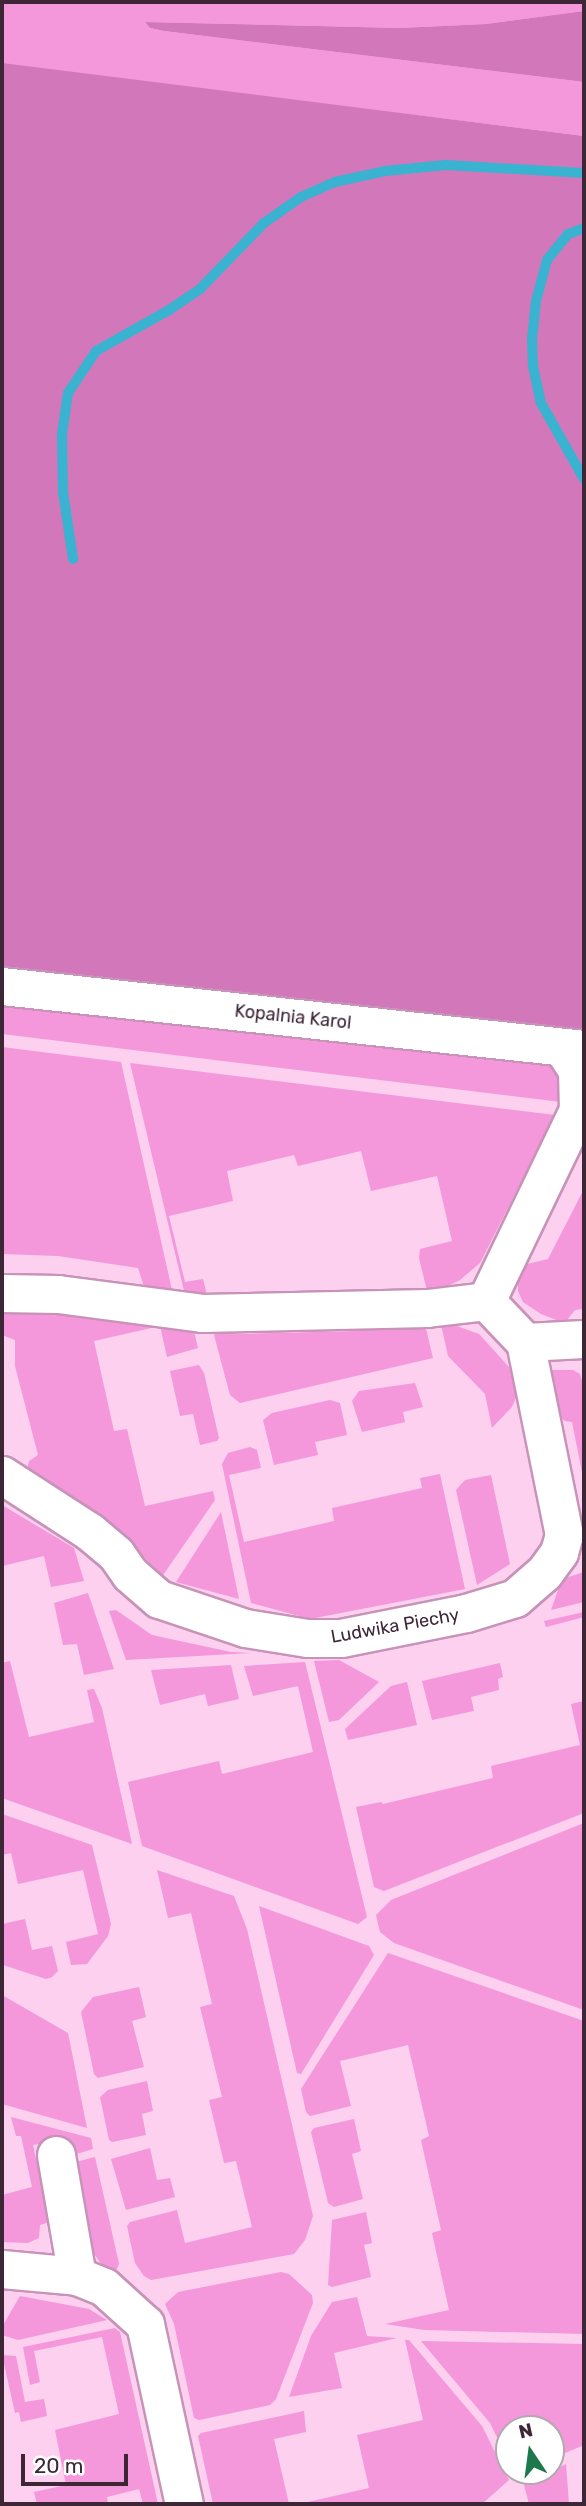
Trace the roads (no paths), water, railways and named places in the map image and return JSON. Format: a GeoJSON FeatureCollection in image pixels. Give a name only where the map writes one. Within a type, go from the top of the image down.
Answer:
{"type":"FeatureCollection","features":[{"type":"Feature","properties":{"kind":"street","name":"Kopalnia Karol"},"geometry":{"type":"LineString","coordinates":[[2,986],[573,1048]]}},
{"type":"Feature","properties":{"kind":"street"},"geometry":{"type":"LineString","coordinates":[[486,1301],[581,1107],[573,1048]]}},
{"type":"Feature","properties":{"kind":"street"},"geometry":{"type":"LineString","coordinates":[[2,1293],[58,1294],[202,1313],[427,1308],[486,1301]]}},
{"type":"Feature","properties":{"kind":"street"},"geometry":{"type":"LineString","coordinates":[[486,1301],[525,1342],[584,1339]]}},
{"type":"Feature","properties":{"kind":"street","name":"Ludwika Piechy"},"geometry":{"type":"LineString","coordinates":[[2,1475],[90,1532],[116,1553],[130,1574],[159,1598],[245,1628],[307,1638],[341,1638],[466,1613],[516,1598],[544,1573],[559,1552],[564,1535],[525,1342]]}},
{"type":"Feature","properties":{"kind":"street"},"geometry":{"type":"LineString","coordinates":[[56,2155],[77,2276]]}},
{"type":"Feature","properties":{"kind":"street"},"geometry":{"type":"LineString","coordinates":[[2,2269],[77,2276],[104,2287],[145,2324],[184,2504]]}},
{"type":"Feature","properties":{"kind":"waterway"},"geometry":{"type":"LineString","coordinates":[[73,559],[63,492],[62,434],[68,393],[96,351],[169,310],[200,289],[264,223],[301,197],[335,182],[385,171],[446,165],[584,173]]}},
{"type":"Feature","properties":{"kind":"waterway"},"geometry":{"type":"LineString","coordinates":[[584,228],[568,234],[547,260],[536,301],[532,339],[533,366],[541,403],[584,479]]}}]}
